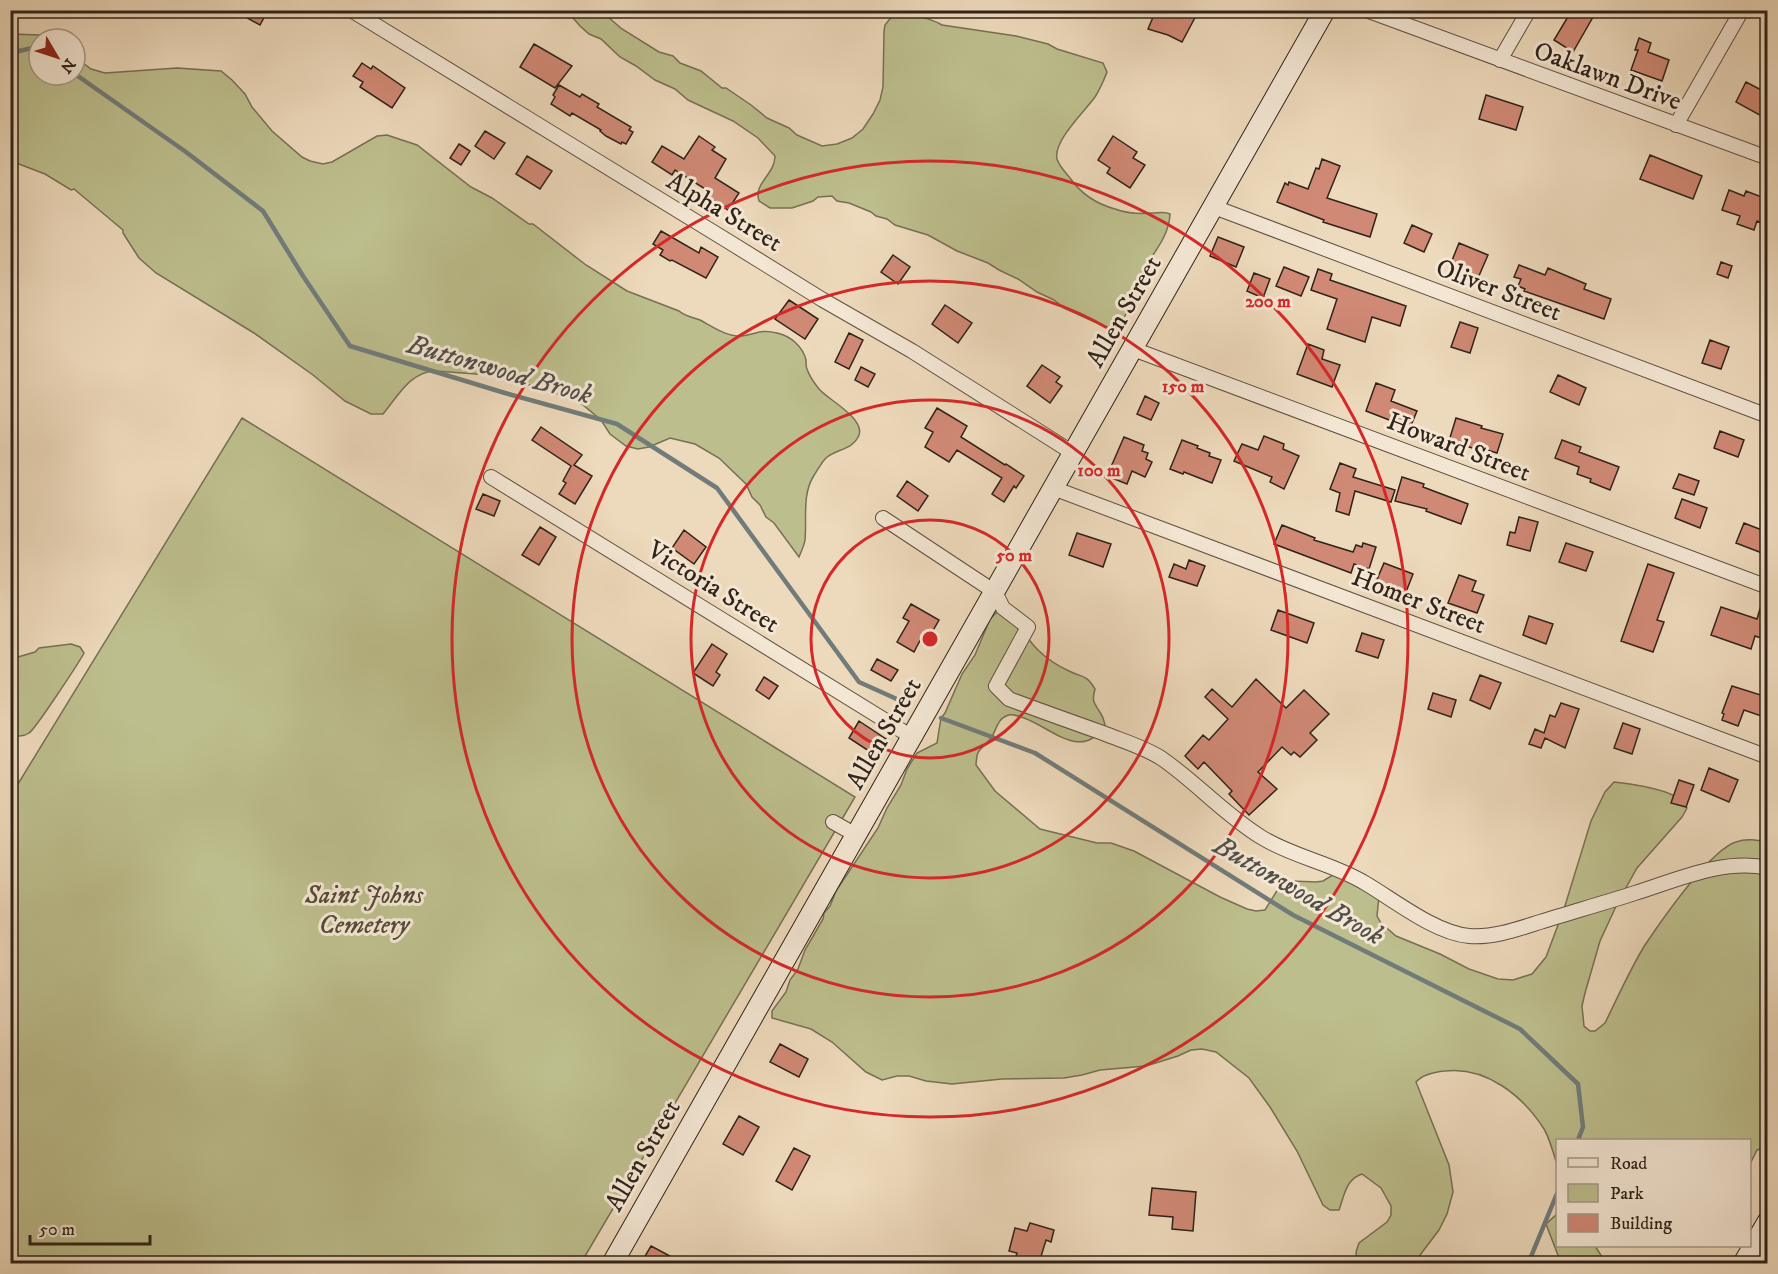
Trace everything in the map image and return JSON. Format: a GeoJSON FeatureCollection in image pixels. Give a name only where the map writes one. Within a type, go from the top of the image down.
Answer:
{"type":"FeatureCollection","features":[{"type":"Feature","properties":{"kind":"street","name":"Alpha Street"},"geometry":{"type":"LineString","coordinates":[[351,10],[823,300],[912,351],[1073,453]]}},
{"type":"Feature","properties":{"kind":"street","name":"Allen Street"},"geometry":{"type":"LineString","coordinates":[[612,1263],[1325,10]]}},
{"type":"Feature","properties":{"kind":"street","name":"Oaklawn Drive"},"geometry":{"type":"LineString","coordinates":[[1366,10],[1767,158]]}},
{"type":"Feature","properties":{"kind":"street"},"geometry":{"type":"LineString","coordinates":[[1500,60],[1529,10]]}},
{"type":"Feature","properties":{"kind":"street"},"geometry":{"type":"LineString","coordinates":[[1676,125],[1742,10]]}},
{"type":"Feature","properties":{"kind":"street","name":"Oliver Street"},"geometry":{"type":"LineString","coordinates":[[1214,207],[1767,416]]}},
{"type":"Feature","properties":{"kind":"street","name":"Howard Street"},"geometry":{"type":"LineString","coordinates":[[1133,350],[1767,587]]}},
{"type":"Feature","properties":{"kind":"street","name":"Victoria Street"},"geometry":{"type":"LineString","coordinates":[[491,477],[912,737]]}},
{"type":"Feature","properties":{"kind":"street","name":"Homer Street"},"geometry":{"type":"LineString","coordinates":[[1053,488],[1767,758]]}},
{"type":"Feature","properties":{"kind":"street"},"geometry":{"type":"LineString","coordinates":[[883,518],[995,592],[1003,608],[1029,627],[996,686],[1009,699],[1137,746],[1161,758],[1262,837],[1280,847],[1327,864],[1363,881],[1405,908],[1446,930],[1469,936],[1492,935],[1545,921],[1690,875],[1730,867],[1755,865],[1767,868]]}},
{"type":"Feature","properties":{"kind":"street"},"geometry":{"type":"LineString","coordinates":[[833,822],[855,835]]}},
{"type":"Feature","properties":{"kind":"street"},"geometry":{"type":"LineString","coordinates":[[1743,1263],[1767,1221]]}},
{"type":"Feature","properties":{"kind":"green space"},"geometry":{"type":"Polygon","coordinates":[[[567,11],[601,11],[622,29],[659,52],[673,56],[680,63],[701,71],[767,118],[822,146],[837,144],[852,138],[863,129],[873,114],[883,87],[885,25],[893,15],[918,17],[942,25],[1016,36],[1048,44],[1103,63],[1107,72],[1102,84],[1060,144],[1057,152],[1059,164],[1079,189],[1090,198],[1129,212],[1164,212],[1170,214],[1169,224],[1161,243],[1138,277],[1125,317],[1118,325],[1110,329],[1064,308],[988,263],[957,251],[928,235],[895,225],[887,219],[849,203],[837,201],[832,196],[818,197],[792,208],[770,208],[759,201],[758,195],[761,184],[772,169],[775,156],[758,138],[733,121],[688,100],[675,89],[655,80],[620,57],[601,39],[589,34],[567,11]]]}},
{"type":"Feature","properties":{"kind":"green space"},"geometry":{"type":"Polygon","coordinates":[[[10,34],[27,35],[27,87],[87,87],[87,66],[105,73],[177,68],[221,71],[245,94],[252,107],[272,131],[302,157],[310,161],[323,164],[332,162],[377,136],[387,135],[417,145],[471,187],[492,198],[529,224],[533,224],[586,265],[627,291],[679,311],[731,335],[742,336],[771,332],[792,339],[802,351],[806,367],[817,387],[851,416],[859,429],[859,435],[853,444],[826,458],[813,477],[807,492],[805,540],[799,557],[774,523],[766,517],[746,484],[719,458],[695,444],[670,438],[638,449],[626,446],[610,434],[601,420],[577,400],[490,375],[435,371],[426,372],[412,380],[383,414],[371,414],[345,401],[254,333],[156,273],[139,258],[123,230],[74,189],[71,190],[45,174],[11,161],[10,34]]]}},
{"type":"Feature","properties":{"kind":"green space","name":"Saint Johns Cemetery"},"geometry":{"type":"Polygon","coordinates":[[[242,418],[855,797],[581,1263],[11,1264],[10,797],[242,418]]]}},
{"type":"Feature","properties":{"kind":"green space"},"geometry":{"type":"Polygon","coordinates":[[[1005,604],[1024,634],[1041,653],[1061,667],[1089,681],[1095,689],[1095,705],[1105,725],[1096,736],[1087,741],[1077,742],[1066,739],[1020,716],[1006,716],[979,751],[976,765],[995,791],[1040,829],[1097,843],[1111,843],[1134,851],[1220,897],[1256,911],[1265,910],[1278,889],[1292,881],[1323,881],[1336,873],[1379,896],[1377,916],[1381,923],[1396,936],[1469,969],[1498,979],[1513,980],[1532,974],[1546,957],[1564,909],[1591,821],[1605,792],[1614,782],[1655,789],[1676,797],[1687,808],[1682,817],[1637,868],[1600,941],[1582,1006],[1584,1026],[1590,1031],[1595,1031],[1605,1023],[1645,945],[1674,904],[1713,858],[1736,842],[1755,840],[1767,842],[1767,1147],[1757,1150],[1751,1162],[1751,1139],[1556,1139],[1556,1161],[1544,1129],[1525,1105],[1502,1086],[1475,1073],[1445,1071],[1429,1074],[1416,1082],[1449,1165],[1453,1192],[1447,1214],[1439,1230],[1414,1263],[1357,1263],[1356,1252],[1359,1243],[1387,1222],[1391,1215],[1391,1206],[1381,1188],[1362,1174],[1349,1184],[1339,1210],[1330,1210],[1323,1205],[1297,1151],[1270,1107],[1249,1078],[1216,1052],[1202,1049],[1191,1050],[1146,1066],[1100,1070],[1064,1078],[1002,1079],[952,1084],[926,1081],[909,1076],[882,1080],[866,1072],[832,1042],[811,1029],[772,1018],[772,1011],[786,992],[824,913],[878,828],[907,769],[917,753],[937,743],[941,718],[962,674],[975,655],[990,619],[1005,604]]]}},
{"type":"Feature","properties":{"kind":"green space"},"geometry":{"type":"Polygon","coordinates":[[[71,644],[80,647],[84,653],[66,681],[29,733],[23,736],[11,735],[11,659],[35,652],[39,648],[71,644]]]}},
{"type":"Feature","properties":{"kind":"green space"},"geometry":{"type":"Polygon","coordinates":[[[1556,1215],[1556,1247],[1596,1247],[1606,1263],[1561,1263],[1546,1224],[1556,1215]]]}},
{"type":"Feature","properties":{"kind":"building"},"geometry":{"type":"Polygon","coordinates":[[[233,10],[268,10],[260,25],[233,10]]]}},
{"type":"Feature","properties":{"kind":"building"},"geometry":{"type":"Polygon","coordinates":[[[1156,10],[1199,10],[1182,42],[1148,29],[1156,10]]]}},
{"type":"Feature","properties":{"kind":"building"},"geometry":{"type":"Polygon","coordinates":[[[1572,10],[1582,10],[1593,17],[1573,52],[1554,40],[1572,10]]]}},
{"type":"Feature","properties":{"kind":"building"},"geometry":{"type":"Polygon","coordinates":[[[1639,38],[1651,43],[1648,52],[1669,60],[1662,81],[1631,70],[1638,50],[1635,50],[1639,38]]]}},
{"type":"Feature","properties":{"kind":"building"},"geometry":{"type":"Polygon","coordinates":[[[534,44],[572,66],[555,88],[520,67],[534,44]]]}},
{"type":"Feature","properties":{"kind":"building"},"geometry":{"type":"Polygon","coordinates":[[[362,63],[371,69],[373,66],[405,88],[392,108],[360,87],[363,82],[353,76],[362,63]]]}},
{"type":"Feature","properties":{"kind":"building"},"geometry":{"type":"Polygon","coordinates":[[[1746,82],[1767,93],[1767,119],[1736,102],[1746,82]]]}},
{"type":"Feature","properties":{"kind":"building"},"geometry":{"type":"Polygon","coordinates":[[[559,85],[580,97],[582,94],[599,104],[597,107],[631,127],[629,130],[633,132],[626,144],[622,142],[621,144],[606,136],[601,130],[572,113],[570,116],[551,104],[559,85]]]}},
{"type":"Feature","properties":{"kind":"building"},"geometry":{"type":"Polygon","coordinates":[[[1486,95],[1523,107],[1516,130],[1479,119],[1486,95]]]}},
{"type":"Feature","properties":{"kind":"building"},"geometry":{"type":"Polygon","coordinates":[[[485,131],[505,143],[494,159],[475,146],[485,131]]]}},
{"type":"Feature","properties":{"kind":"building"},"geometry":{"type":"Polygon","coordinates":[[[699,136],[715,147],[712,150],[726,159],[715,178],[739,193],[728,210],[707,196],[710,192],[675,170],[672,175],[652,162],[662,146],[684,159],[699,136]]]}},
{"type":"Feature","properties":{"kind":"building"},"geometry":{"type":"Polygon","coordinates":[[[1113,136],[1137,152],[1133,158],[1145,165],[1130,188],[1107,173],[1110,168],[1098,160],[1113,136]]]}},
{"type":"Feature","properties":{"kind":"building"},"geometry":{"type":"Polygon","coordinates":[[[459,144],[470,151],[461,165],[450,158],[459,144]]]}},
{"type":"Feature","properties":{"kind":"building"},"geometry":{"type":"Polygon","coordinates":[[[1650,155],[1702,176],[1693,199],[1640,179],[1650,155]]]}},
{"type":"Feature","properties":{"kind":"building"},"geometry":{"type":"Polygon","coordinates":[[[527,156],[552,171],[540,189],[516,174],[527,156]]]}},
{"type":"Feature","properties":{"kind":"building"},"geometry":{"type":"Polygon","coordinates":[[[1322,159],[1340,166],[1327,198],[1377,214],[1370,237],[1323,222],[1324,220],[1277,202],[1285,183],[1288,185],[1289,182],[1308,189],[1322,159]]]}},
{"type":"Feature","properties":{"kind":"building"},"geometry":{"type":"Polygon","coordinates":[[[1729,190],[1744,196],[1746,191],[1767,199],[1767,225],[1757,221],[1754,230],[1737,224],[1740,216],[1722,210],[1729,190]]]}},
{"type":"Feature","properties":{"kind":"building"},"geometry":{"type":"Polygon","coordinates":[[[1412,225],[1432,234],[1424,252],[1404,243],[1412,225]]]}},
{"type":"Feature","properties":{"kind":"building"},"geometry":{"type":"Polygon","coordinates":[[[661,231],[699,253],[701,247],[718,257],[706,278],[660,255],[663,250],[653,244],[661,231]]]}},
{"type":"Feature","properties":{"kind":"building"},"geometry":{"type":"Polygon","coordinates":[[[1218,237],[1244,247],[1236,267],[1210,256],[1218,237]]]}},
{"type":"Feature","properties":{"kind":"building"},"geometry":{"type":"Polygon","coordinates":[[[1459,243],[1488,255],[1478,278],[1451,263],[1459,243]]]}},
{"type":"Feature","properties":{"kind":"building"},"geometry":{"type":"Polygon","coordinates":[[[893,255],[910,267],[898,284],[881,272],[893,255]]]}},
{"type":"Feature","properties":{"kind":"building"},"geometry":{"type":"Polygon","coordinates":[[[1721,262],[1732,266],[1728,278],[1717,274],[1721,262]]]}},
{"type":"Feature","properties":{"kind":"building"},"geometry":{"type":"Polygon","coordinates":[[[1519,265],[1545,275],[1548,268],[1586,284],[1584,289],[1611,299],[1604,319],[1524,291],[1525,289],[1518,286],[1521,279],[1514,277],[1519,265]]]}},
{"type":"Feature","properties":{"kind":"building"},"geometry":{"type":"Polygon","coordinates":[[[1284,267],[1309,277],[1301,296],[1276,286],[1284,267]]]}},
{"type":"Feature","properties":{"kind":"building"},"geometry":{"type":"Polygon","coordinates":[[[1318,269],[1332,274],[1330,280],[1406,306],[1400,326],[1372,317],[1365,342],[1327,329],[1337,299],[1311,290],[1318,269]]]}},
{"type":"Feature","properties":{"kind":"building"},"geometry":{"type":"Polygon","coordinates":[[[1254,273],[1270,279],[1263,298],[1247,291],[1254,273]]]}},
{"type":"Feature","properties":{"kind":"building"},"geometry":{"type":"Polygon","coordinates":[[[789,300],[818,319],[805,339],[775,319],[789,300]]]}},
{"type":"Feature","properties":{"kind":"building"},"geometry":{"type":"Polygon","coordinates":[[[945,305],[972,323],[958,343],[932,324],[945,305]]]}},
{"type":"Feature","properties":{"kind":"building"},"geometry":{"type":"Polygon","coordinates":[[[1460,322],[1478,328],[1470,353],[1451,347],[1460,322]]]}},
{"type":"Feature","properties":{"kind":"building"},"geometry":{"type":"Polygon","coordinates":[[[849,333],[863,340],[849,369],[835,362],[849,333]]]}},
{"type":"Feature","properties":{"kind":"building"},"geometry":{"type":"Polygon","coordinates":[[[1710,340],[1729,347],[1721,369],[1702,363],[1710,340]]]}},
{"type":"Feature","properties":{"kind":"building"},"geometry":{"type":"Polygon","coordinates":[[[1308,344],[1324,350],[1322,359],[1340,365],[1332,387],[1297,374],[1308,344]]]}},
{"type":"Feature","properties":{"kind":"building"},"geometry":{"type":"Polygon","coordinates":[[[1042,365],[1060,377],[1056,382],[1062,386],[1050,403],[1027,386],[1042,365]]]}},
{"type":"Feature","properties":{"kind":"building"},"geometry":{"type":"Polygon","coordinates":[[[861,367],[875,374],[868,387],[855,380],[861,367]]]}},
{"type":"Feature","properties":{"kind":"building"},"geometry":{"type":"Polygon","coordinates":[[[1558,375],[1586,388],[1579,405],[1550,392],[1558,375]]]}},
{"type":"Feature","properties":{"kind":"building"},"geometry":{"type":"Polygon","coordinates":[[[1376,383],[1395,390],[1391,401],[1417,411],[1410,428],[1366,411],[1376,383]]]}},
{"type":"Feature","properties":{"kind":"building"},"geometry":{"type":"Polygon","coordinates":[[[1145,396],[1159,403],[1151,420],[1137,414],[1145,396]]]}},
{"type":"Feature","properties":{"kind":"building"},"geometry":{"type":"Polygon","coordinates":[[[937,408],[967,426],[961,437],[1024,476],[1016,488],[1014,486],[1004,502],[992,494],[1002,478],[957,450],[949,462],[925,447],[933,432],[925,428],[937,408]]]}},
{"type":"Feature","properties":{"kind":"building"},"geometry":{"type":"Polygon","coordinates":[[[1456,418],[1503,434],[1497,453],[1449,441],[1456,418]]]}},
{"type":"Feature","properties":{"kind":"building"},"geometry":{"type":"Polygon","coordinates":[[[541,427],[582,455],[574,465],[592,476],[575,504],[559,494],[566,483],[563,481],[571,466],[532,440],[541,427]]]}},
{"type":"Feature","properties":{"kind":"building"},"geometry":{"type":"Polygon","coordinates":[[[1720,431],[1744,440],[1738,457],[1714,448],[1720,431]]]}},
{"type":"Feature","properties":{"kind":"building"},"geometry":{"type":"Polygon","coordinates":[[[1264,436],[1284,444],[1283,449],[1299,456],[1284,489],[1270,482],[1272,477],[1234,461],[1242,444],[1258,450],[1264,436]]]}},
{"type":"Feature","properties":{"kind":"building"},"geometry":{"type":"Polygon","coordinates":[[[1124,437],[1144,445],[1142,451],[1148,453],[1146,459],[1152,462],[1145,477],[1132,471],[1127,484],[1107,476],[1124,437]]]}},
{"type":"Feature","properties":{"kind":"building"},"geometry":{"type":"Polygon","coordinates":[[[1182,440],[1198,446],[1197,448],[1210,453],[1209,456],[1221,460],[1212,483],[1170,469],[1182,440]]]}},
{"type":"Feature","properties":{"kind":"building"},"geometry":{"type":"Polygon","coordinates":[[[1562,440],[1581,447],[1579,452],[1619,467],[1610,490],[1577,474],[1579,467],[1555,458],[1562,440]]]}},
{"type":"Feature","properties":{"kind":"building"},"geometry":{"type":"Polygon","coordinates":[[[1340,463],[1356,469],[1353,477],[1395,490],[1391,502],[1355,491],[1349,515],[1336,511],[1340,493],[1330,489],[1340,463]]]}},
{"type":"Feature","properties":{"kind":"building"},"geometry":{"type":"Polygon","coordinates":[[[1679,474],[1699,481],[1694,495],[1673,488],[1679,474]]]}},
{"type":"Feature","properties":{"kind":"building"},"geometry":{"type":"Polygon","coordinates":[[[1402,477],[1424,484],[1423,487],[1468,504],[1461,524],[1426,511],[1427,509],[1395,501],[1402,477]]]}},
{"type":"Feature","properties":{"kind":"building"},"geometry":{"type":"Polygon","coordinates":[[[907,481],[928,496],[918,511],[897,496],[907,481]]]}},
{"type":"Feature","properties":{"kind":"building"},"geometry":{"type":"Polygon","coordinates":[[[483,494],[500,501],[494,516],[476,509],[483,494]]]}},
{"type":"Feature","properties":{"kind":"building"},"geometry":{"type":"Polygon","coordinates":[[[1682,499],[1707,508],[1700,528],[1675,518],[1682,499]]]}},
{"type":"Feature","properties":{"kind":"building"},"geometry":{"type":"Polygon","coordinates":[[[1519,517],[1538,522],[1530,551],[1507,545],[1510,532],[1515,533],[1519,517]]]}},
{"type":"Feature","properties":{"kind":"building"},"geometry":{"type":"Polygon","coordinates":[[[1744,523],[1767,532],[1762,553],[1736,543],[1744,523]]]}},
{"type":"Feature","properties":{"kind":"building"},"geometry":{"type":"Polygon","coordinates":[[[1282,525],[1315,538],[1314,540],[1353,552],[1356,545],[1362,547],[1363,543],[1376,547],[1369,569],[1354,564],[1351,573],[1274,544],[1282,525]]]}},
{"type":"Feature","properties":{"kind":"building"},"geometry":{"type":"Polygon","coordinates":[[[540,527],[556,537],[539,565],[522,555],[540,527]]]}},
{"type":"Feature","properties":{"kind":"building"},"geometry":{"type":"Polygon","coordinates":[[[684,530],[706,547],[694,564],[672,548],[684,530]]]}},
{"type":"Feature","properties":{"kind":"building"},"geometry":{"type":"Polygon","coordinates":[[[1077,533],[1111,544],[1103,567],[1069,555],[1077,533]]]}},
{"type":"Feature","properties":{"kind":"building"},"geometry":{"type":"Polygon","coordinates":[[[1566,543],[1593,552],[1586,571],[1559,562],[1566,543]]]}},
{"type":"Feature","properties":{"kind":"building"},"geometry":{"type":"Polygon","coordinates":[[[1189,560],[1205,566],[1197,586],[1169,577],[1174,564],[1186,569],[1189,560]]]}},
{"type":"Feature","properties":{"kind":"building"},"geometry":{"type":"Polygon","coordinates":[[[1384,563],[1413,574],[1406,592],[1400,590],[1399,593],[1375,584],[1384,563]]]}},
{"type":"Feature","properties":{"kind":"building"},"geometry":{"type":"Polygon","coordinates":[[[1648,564],[1674,573],[1657,620],[1664,622],[1653,652],[1621,641],[1648,564]]]}},
{"type":"Feature","properties":{"kind":"building"},"geometry":{"type":"Polygon","coordinates":[[[1459,575],[1476,581],[1472,591],[1484,595],[1477,613],[1448,603],[1459,575]]]}},
{"type":"Feature","properties":{"kind":"building"},"geometry":{"type":"Polygon","coordinates":[[[1764,595],[1767,596],[1767,640],[1755,636],[1751,649],[1711,635],[1721,607],[1757,619],[1764,595]]]}},
{"type":"Feature","properties":{"kind":"building"},"geometry":{"type":"Polygon","coordinates":[[[911,604],[939,620],[931,634],[925,631],[914,652],[897,642],[909,621],[903,618],[911,604]]]}},
{"type":"Feature","properties":{"kind":"building"},"geometry":{"type":"Polygon","coordinates":[[[1278,610],[1314,623],[1307,643],[1271,630],[1278,610]]]}},
{"type":"Feature","properties":{"kind":"building"},"geometry":{"type":"Polygon","coordinates":[[[1529,616],[1553,624],[1546,644],[1523,635],[1529,616]]]}},
{"type":"Feature","properties":{"kind":"building"},"geometry":{"type":"Polygon","coordinates":[[[1362,633],[1384,640],[1378,658],[1356,651],[1362,633]]]}},
{"type":"Feature","properties":{"kind":"building"},"geometry":{"type":"Polygon","coordinates":[[[712,644],[727,654],[716,672],[720,675],[713,686],[693,673],[712,644]]]}},
{"type":"Feature","properties":{"kind":"building"},"geometry":{"type":"Polygon","coordinates":[[[877,659],[898,670],[891,681],[871,670],[877,659]]]}},
{"type":"Feature","properties":{"kind":"building"},"geometry":{"type":"Polygon","coordinates":[[[1480,675],[1501,683],[1490,709],[1470,700],[1480,675]]]}},
{"type":"Feature","properties":{"kind":"building"},"geometry":{"type":"Polygon","coordinates":[[[764,677],[778,686],[769,699],[756,690],[764,677]]]}},
{"type":"Feature","properties":{"kind":"building"},"geometry":{"type":"Polygon","coordinates":[[[1256,679],[1286,708],[1304,690],[1329,714],[1310,733],[1317,740],[1300,757],[1294,752],[1291,755],[1282,747],[1258,772],[1277,789],[1249,815],[1229,794],[1232,791],[1204,762],[1198,769],[1185,756],[1203,735],[1209,740],[1228,719],[1205,697],[1212,689],[1232,707],[1256,679]]]}},
{"type":"Feature","properties":{"kind":"building"},"geometry":{"type":"Polygon","coordinates":[[[1732,686],[1767,697],[1767,718],[1744,710],[1738,726],[1722,720],[1724,714],[1722,713],[1732,686]]]}},
{"type":"Feature","properties":{"kind":"building"},"geometry":{"type":"Polygon","coordinates":[[[1433,693],[1456,700],[1451,717],[1428,709],[1433,693]]]}},
{"type":"Feature","properties":{"kind":"building"},"geometry":{"type":"Polygon","coordinates":[[[1561,703],[1579,709],[1565,748],[1545,738],[1541,748],[1529,744],[1535,729],[1544,733],[1550,715],[1555,717],[1561,703]]]}},
{"type":"Feature","properties":{"kind":"building"},"geometry":{"type":"Polygon","coordinates":[[[859,721],[886,739],[875,755],[849,738],[859,721]]]}},
{"type":"Feature","properties":{"kind":"building"},"geometry":{"type":"Polygon","coordinates":[[[1623,723],[1640,729],[1632,754],[1614,748],[1623,723]]]}},
{"type":"Feature","properties":{"kind":"building"},"geometry":{"type":"Polygon","coordinates":[[[1709,768],[1738,780],[1729,802],[1701,790],[1709,768]]]}},
{"type":"Feature","properties":{"kind":"building"},"geometry":{"type":"Polygon","coordinates":[[[1679,780],[1694,785],[1686,807],[1671,803],[1679,780]]]}},
{"type":"Feature","properties":{"kind":"building"},"geometry":{"type":"Polygon","coordinates":[[[780,1044],[808,1059],[799,1077],[770,1062],[780,1044]]]}},
{"type":"Feature","properties":{"kind":"building"},"geometry":{"type":"Polygon","coordinates":[[[739,1116],[759,1127],[743,1155],[723,1144],[739,1116]]]}},
{"type":"Feature","properties":{"kind":"building"},"geometry":{"type":"Polygon","coordinates":[[[794,1148],[810,1156],[792,1190],[776,1181],[794,1148]]]}},
{"type":"Feature","properties":{"kind":"building"},"geometry":{"type":"Polygon","coordinates":[[[1152,1188],[1196,1192],[1193,1231],[1172,1229],[1173,1217],[1149,1215],[1152,1188]]]}},
{"type":"Feature","properties":{"kind":"building"},"geometry":{"type":"Polygon","coordinates":[[[1030,1223],[1054,1230],[1051,1242],[1046,1240],[1039,1263],[1014,1263],[1017,1253],[1009,1251],[1015,1228],[1027,1231],[1030,1223]]]}},
{"type":"Feature","properties":{"kind":"building"},"geometry":{"type":"Polygon","coordinates":[[[651,1246],[683,1263],[641,1263],[651,1246]]]}},
{"type":"Feature","properties":{"kind":"waterway","name":"Buttonwood Brook"},"geometry":{"type":"LineString","coordinates":[[10,53],[27,49]]}},
{"type":"Feature","properties":{"kind":"waterway","name":"Buttonwood Brook"},"geometry":{"type":"LineString","coordinates":[[87,82],[186,152],[263,211],[350,346],[617,424],[717,488],[859,682],[910,705]]}},
{"type":"Feature","properties":{"kind":"waterway","name":"Buttonwood Brook"},"geometry":{"type":"LineString","coordinates":[[941,718],[1035,753],[1293,915],[1520,1029],[1578,1084],[1583,1127],[1578,1139]]}},
{"type":"Feature","properties":{"kind":"waterway","name":"Buttonwood Brook"},"geometry":{"type":"LineString","coordinates":[[1528,1264],[1556,1196]]}}]}
